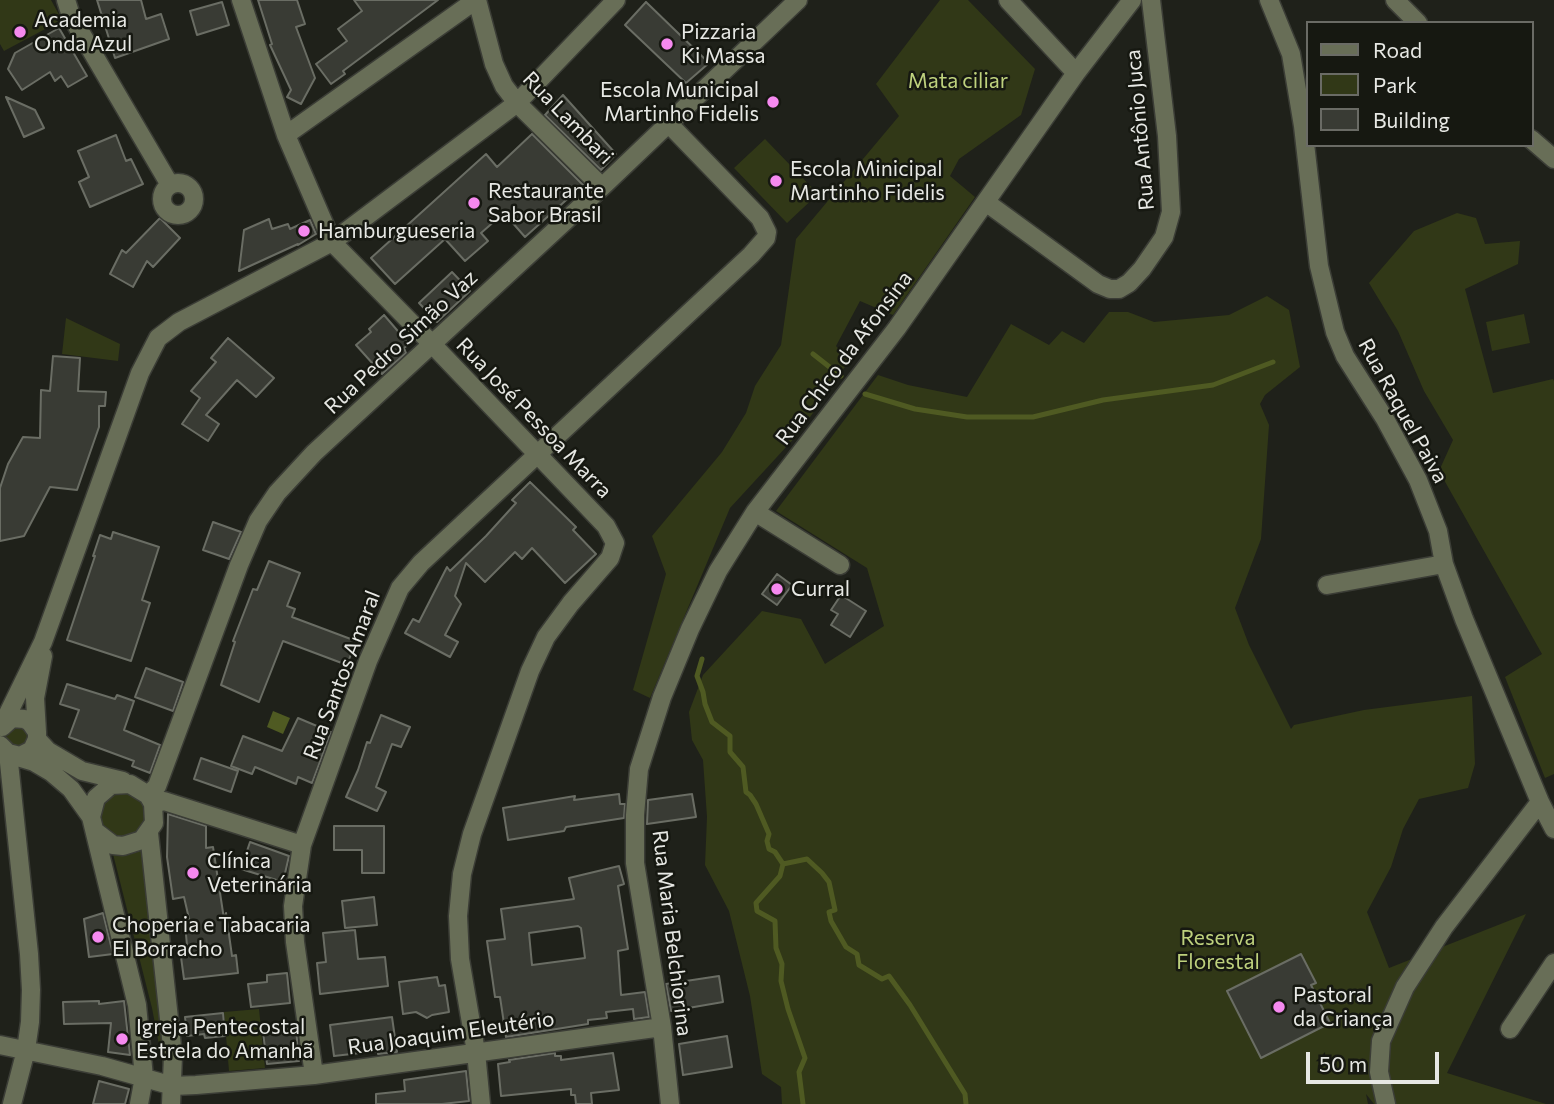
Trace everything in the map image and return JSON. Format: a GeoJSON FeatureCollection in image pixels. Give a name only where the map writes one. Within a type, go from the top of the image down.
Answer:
{"type":"FeatureCollection","features":[{"type":"Feature","properties":{"kind":"street"},"geometry":{"type":"LineString","coordinates":[[66,0],[71,16],[170,185]]}},
{"type":"Feature","properties":{"kind":"street","name":"Rua José Pessoa Marra"},"geometry":{"type":"LineString","coordinates":[[241,0],[286,135],[332,242],[606,526],[615,543],[610,558],[546,637],[505,736],[472,834],[462,874],[458,916],[460,959],[476,1052]]}},
{"type":"Feature","properties":{"kind":"street"},"geometry":{"type":"LineString","coordinates":[[286,135],[477,0]]}},
{"type":"Feature","properties":{"kind":"street","name":"Rua Lambari"},"geometry":{"type":"LineString","coordinates":[[477,0],[494,64],[504,86],[517,103],[602,187]]}},
{"type":"Feature","properties":{"kind":"street"},"geometry":{"type":"LineString","coordinates":[[1,728],[45,637],[140,373],[158,338],[179,322],[332,242],[517,103],[616,0]]}},
{"type":"Feature","properties":{"kind":"street","name":"Rua Pedro Simão Vaz"},"geometry":{"type":"LineString","coordinates":[[150,799],[239,565],[258,522],[277,493],[314,453],[602,187],[799,0]]}},
{"type":"Feature","properties":{"kind":"street"},"geometry":{"type":"LineString","coordinates":[[1008,0],[1076,73]]}},
{"type":"Feature","properties":{"kind":"street","name":"Rua Chico da Afonsina"},"geometry":{"type":"LineString","coordinates":[[639,769],[662,697],[690,629],[718,571],[755,512],[897,328],[1076,73],[1132,0]]}},
{"type":"Feature","properties":{"kind":"street","name":"Rua Antônio Juca"},"geometry":{"type":"LineString","coordinates":[[987,203],[1076,270],[1110,289],[1119,289],[1129,283],[1142,269],[1164,237],[1171,212],[1167,136],[1152,0]]}},
{"type":"Feature","properties":{"kind":"street","name":"Rua Raquel Paiva"},"geometry":{"type":"LineString","coordinates":[[1269,0],[1291,54],[1303,126],[1319,266],[1335,332],[1345,356],[1385,419],[1418,481],[1438,531],[1444,564],[1464,619],[1540,802],[1554,829]]}},
{"type":"Feature","properties":{"kind":"street"},"geometry":{"type":"LineString","coordinates":[[1395,0],[1416,21]]}},
{"type":"Feature","properties":{"kind":"street","name":"Rua Santos Amaral"},"geometry":{"type":"LineString","coordinates":[[314,1075],[295,942],[293,906],[302,845],[368,661],[400,588],[421,563],[751,255],[762,244],[767,232],[760,218],[669,124]]}},
{"type":"Feature","properties":{"kind":"street"},"geometry":{"type":"LineString","coordinates":[[1533,141],[1554,159]]}},
{"type":"Feature","properties":{"kind":"street"},"geometry":{"type":"LineString","coordinates":[[755,512],[840,565]]}},
{"type":"Feature","properties":{"kind":"street"},"geometry":{"type":"LineString","coordinates":[[1327,584],[1444,564]]}},
{"type":"Feature","properties":{"kind":"street"},"geometry":{"type":"LineString","coordinates":[[7,751],[20,756],[32,750],[37,736],[35,698],[45,637]]}},
{"type":"Feature","properties":{"kind":"street"},"geometry":{"type":"LineString","coordinates":[[1,728],[12,719],[24,719],[30,722],[48,751],[82,771],[130,784],[150,799],[164,801],[302,845]]}},
{"type":"Feature","properties":{"kind":"street"},"geometry":{"type":"LineString","coordinates":[[7,751],[51,772],[71,789],[94,825],[113,845],[133,845],[149,832],[154,824],[150,799]]}},
{"type":"Feature","properties":{"kind":"street"},"geometry":{"type":"LineString","coordinates":[[7,751],[29,954],[30,1022],[26,1051],[12,1104]]}},
{"type":"Feature","properties":{"kind":"street","name":"Rua Maria Belchiorina"},"geometry":{"type":"LineString","coordinates":[[639,769],[635,863],[662,1027],[670,1104]]}},
{"type":"Feature","properties":{"kind":"street"},"geometry":{"type":"LineString","coordinates":[[130,784],[120,783],[102,790],[96,798],[94,825],[137,1005],[144,1077],[139,1104]]}},
{"type":"Feature","properties":{"kind":"street"},"geometry":{"type":"LineString","coordinates":[[1387,1104],[1379,1072],[1381,1041],[1405,986],[1444,927],[1540,802]]}},
{"type":"Feature","properties":{"kind":"street"},"geometry":{"type":"LineString","coordinates":[[149,832],[173,1056],[171,1104]]}},
{"type":"Feature","properties":{"kind":"street"},"geometry":{"type":"LineString","coordinates":[[1510,1029],[1554,963]]}},
{"type":"Feature","properties":{"kind":"street","name":"Rua Joaquim Eleutério"},"geometry":{"type":"LineString","coordinates":[[0,1045],[173,1086],[314,1075],[662,1027]]}},
{"type":"Feature","properties":{"kind":"street"},"geometry":{"type":"LineString","coordinates":[[476,1052],[481,1104]]}},
{"type":"Feature","properties":{"kind":"green space","name":"Academia Onda Azul"},"geometry":{"type":"Polygon","coordinates":[[[0,0],[51,0],[62,20],[4,51],[0,44],[0,0]]]}},
{"type":"Feature","properties":{"kind":"green space","name":"Mata ciliar"},"geometry":{"type":"Polygon","coordinates":[[[940,0],[968,0],[1035,69],[1021,115],[959,159],[950,176],[975,197],[893,315],[860,301],[836,346],[849,361],[799,433],[730,508],[650,698],[633,690],[666,574],[652,536],[722,452],[746,413],[755,386],[781,345],[796,239],[899,116],[876,84],[940,0]]]}},
{"type":"Feature","properties":{"kind":"green space","name":"Escola Minicipal Martinho Fidelis"},"geometry":{"type":"Polygon","coordinates":[[[765,139],[818,194],[787,223],[734,168],[765,139]]]}},
{"type":"Feature","properties":{"kind":"green space"},"geometry":{"type":"Polygon","coordinates":[[[1457,213],[1476,218],[1485,244],[1520,241],[1518,264],[1465,289],[1493,393],[1553,379],[1554,381],[1554,774],[1545,778],[1505,677],[1542,654],[1439,471],[1453,440],[1424,391],[1398,331],[1369,283],[1414,231],[1457,213]]]}},
{"type":"Feature","properties":{"kind":"green space","name":"Reserva Florestal"},"geometry":{"type":"Polygon","coordinates":[[[1267,296],[1289,310],[1300,367],[1265,395],[1260,404],[1269,425],[1261,539],[1235,608],[1249,645],[1291,729],[1294,725],[1364,710],[1472,696],[1475,764],[1468,788],[1419,799],[1403,829],[1391,867],[1367,912],[1389,968],[1526,914],[1447,1073],[1546,1104],[1374,1104],[1366,1094],[1368,1104],[782,1104],[781,1087],[762,1074],[750,996],[729,911],[705,865],[707,817],[703,760],[692,740],[689,712],[703,675],[762,611],[801,619],[825,664],[884,626],[867,568],[776,511],[878,375],[908,385],[967,397],[1011,324],[1049,345],[1062,331],[1084,343],[1109,312],[1128,312],[1154,322],[1229,315],[1267,296]]]}},
{"type":"Feature","properties":{"kind":"green space"},"geometry":{"type":"Polygon","coordinates":[[[1524,314],[1530,343],[1492,351],[1486,322],[1524,314]]]}},
{"type":"Feature","properties":{"kind":"green space"},"geometry":{"type":"Polygon","coordinates":[[[66,318],[120,344],[118,361],[62,354],[66,318]]]}},
{"type":"Feature","properties":{"kind":"green space"},"geometry":{"type":"Polygon","coordinates":[[[23,724],[32,740],[19,752],[3,738],[3,733],[5,729],[23,724]]]}},
{"type":"Feature","properties":{"kind":"green space"},"geometry":{"type":"Polygon","coordinates":[[[124,793],[133,794],[140,800],[146,807],[146,825],[140,832],[133,838],[124,839],[115,838],[108,832],[102,825],[101,816],[102,807],[108,800],[115,794],[124,793]]]}},
{"type":"Feature","properties":{"kind":"green space"},"geometry":{"type":"Polygon","coordinates":[[[141,851],[166,1059],[163,1066],[152,1008],[113,854],[125,856],[141,851]]]}},
{"type":"Feature","properties":{"kind":"green space"},"geometry":{"type":"Polygon","coordinates":[[[259,1009],[265,1068],[229,1071],[224,1012],[259,1009]]]}},
{"type":"Feature","properties":{"kind":"shaded area"},"geometry":{"type":"Polygon","coordinates":[[[273,711],[290,718],[283,734],[267,727],[273,711]]]}},
{"type":"Feature","properties":{"kind":"building"},"geometry":{"type":"Polygon","coordinates":[[[97,0],[141,0],[146,19],[161,14],[169,39],[115,58],[97,0]]]}},
{"type":"Feature","properties":{"kind":"building"},"geometry":{"type":"Polygon","coordinates":[[[258,0],[297,0],[305,24],[296,27],[315,78],[301,104],[287,97],[291,90],[270,45],[272,44],[258,0]]]}},
{"type":"Feature","properties":{"kind":"building"},"geometry":{"type":"Polygon","coordinates":[[[354,0],[438,0],[343,71],[345,74],[331,84],[316,64],[347,41],[338,29],[362,11],[354,0]]]}},
{"type":"Feature","properties":{"kind":"building"},"geometry":{"type":"Polygon","coordinates":[[[222,2],[229,25],[197,35],[190,11],[222,2]]]}},
{"type":"Feature","properties":{"kind":"building","name":"Pizzaria Ki Massa"},"geometry":{"type":"Polygon","coordinates":[[[646,2],[709,63],[686,83],[625,25],[646,2]]]}},
{"type":"Feature","properties":{"kind":"building"},"geometry":{"type":"Polygon","coordinates":[[[59,28],[87,76],[68,87],[61,76],[55,81],[50,72],[22,90],[8,69],[15,53],[59,28]]]}},
{"type":"Feature","properties":{"kind":"building"},"geometry":{"type":"Polygon","coordinates":[[[563,95],[616,154],[601,170],[545,115],[563,95]]]}},
{"type":"Feature","properties":{"kind":"building"},"geometry":{"type":"Polygon","coordinates":[[[6,97],[35,110],[44,128],[24,137],[6,97]]]}},
{"type":"Feature","properties":{"kind":"building"},"geometry":{"type":"Polygon","coordinates":[[[532,134],[583,185],[525,237],[504,213],[481,233],[488,241],[465,261],[445,239],[395,284],[371,258],[486,154],[497,167],[532,134]]]}},
{"type":"Feature","properties":{"kind":"building"},"geometry":{"type":"Polygon","coordinates":[[[116,135],[126,161],[131,159],[143,184],[90,207],[79,182],[89,177],[78,151],[116,135]]]}},
{"type":"Feature","properties":{"kind":"building"},"geometry":{"type":"Polygon","coordinates":[[[160,218],[180,238],[153,267],[147,261],[133,287],[110,274],[122,250],[126,253],[160,218]]]}},
{"type":"Feature","properties":{"kind":"building"},"geometry":{"type":"Polygon","coordinates":[[[269,219],[272,229],[288,224],[290,229],[310,220],[316,234],[298,245],[239,271],[244,230],[269,219]]]}},
{"type":"Feature","properties":{"kind":"building"},"geometry":{"type":"Polygon","coordinates":[[[452,272],[470,291],[437,322],[419,303],[452,272]]]}},
{"type":"Feature","properties":{"kind":"building"},"geometry":{"type":"Polygon","coordinates":[[[384,315],[409,344],[404,348],[406,353],[382,374],[356,345],[384,315]]]}},
{"type":"Feature","properties":{"kind":"building"},"geometry":{"type":"Polygon","coordinates":[[[228,338],[274,378],[256,397],[237,380],[206,415],[219,424],[208,441],[182,424],[200,398],[191,391],[216,362],[211,358],[228,338]]]}},
{"type":"Feature","properties":{"kind":"building"},"geometry":{"type":"Polygon","coordinates":[[[53,356],[80,358],[78,391],[106,392],[105,406],[99,406],[99,427],[77,490],[50,487],[24,536],[0,541],[0,488],[8,464],[23,437],[40,438],[41,390],[50,391],[53,356]]]}},
{"type":"Feature","properties":{"kind":"building"},"geometry":{"type":"Polygon","coordinates":[[[530,482],[576,527],[573,530],[596,554],[565,583],[532,548],[522,559],[515,552],[485,582],[466,563],[455,596],[461,604],[445,635],[458,642],[450,657],[405,633],[413,619],[419,622],[447,567],[450,571],[486,536],[516,503],[512,500],[530,482]]]}},
{"type":"Feature","properties":{"kind":"building"},"geometry":{"type":"Polygon","coordinates":[[[213,522],[241,532],[229,559],[203,550],[213,522]]]}},
{"type":"Feature","properties":{"kind":"building"},"geometry":{"type":"Polygon","coordinates":[[[113,532],[159,547],[142,600],[150,603],[131,661],[67,640],[100,535],[111,539],[113,532]]]}},
{"type":"Feature","properties":{"kind":"building"},"geometry":{"type":"Polygon","coordinates":[[[269,561],[300,573],[287,606],[295,609],[292,617],[356,641],[347,665],[283,641],[259,702],[221,685],[235,642],[233,641],[253,589],[257,590],[269,561]]]}},
{"type":"Feature","properties":{"kind":"building","name":"Curral"},"geometry":{"type":"Polygon","coordinates":[[[777,574],[792,585],[777,605],[762,594],[777,574]]]}},
{"type":"Feature","properties":{"kind":"building"},"geometry":{"type":"Polygon","coordinates":[[[841,595],[866,611],[850,637],[831,625],[838,614],[831,610],[841,595]]]}},
{"type":"Feature","properties":{"kind":"building"},"geometry":{"type":"Polygon","coordinates":[[[146,668],[183,682],[173,711],[135,697],[146,668]]]}},
{"type":"Feature","properties":{"kind":"building"},"geometry":{"type":"Polygon","coordinates":[[[67,684],[115,699],[117,695],[134,701],[124,730],[160,745],[150,773],[132,766],[134,761],[69,737],[79,710],[60,704],[67,684]]]}},
{"type":"Feature","properties":{"kind":"building"},"geometry":{"type":"Polygon","coordinates":[[[381,715],[410,727],[401,747],[392,744],[376,787],[386,792],[377,811],[346,797],[367,742],[370,743],[381,715]]]}},
{"type":"Feature","properties":{"kind":"building"},"geometry":{"type":"Polygon","coordinates":[[[298,718],[331,732],[312,783],[298,777],[296,784],[255,767],[252,774],[231,766],[243,736],[282,751],[298,718]]]}},
{"type":"Feature","properties":{"kind":"building"},"geometry":{"type":"Polygon","coordinates":[[[201,758],[238,771],[231,792],[194,779],[201,758]]]}},
{"type":"Feature","properties":{"kind":"building"},"geometry":{"type":"Polygon","coordinates":[[[619,794],[620,804],[625,804],[624,818],[508,840],[503,808],[575,796],[574,800],[619,794]]]}},
{"type":"Feature","properties":{"kind":"building"},"geometry":{"type":"Polygon","coordinates":[[[692,794],[696,817],[647,824],[648,800],[692,794]]]}},
{"type":"Feature","properties":{"kind":"building"},"geometry":{"type":"Polygon","coordinates":[[[168,814],[206,826],[206,848],[213,847],[224,919],[226,913],[232,956],[236,955],[238,973],[184,979],[181,957],[188,956],[185,924],[190,923],[184,897],[173,899],[167,857],[168,814]]]}},
{"type":"Feature","properties":{"kind":"building"},"geometry":{"type":"Polygon","coordinates":[[[334,826],[384,826],[384,873],[362,873],[362,850],[334,850],[334,826]]]}},
{"type":"Feature","properties":{"kind":"building"},"geometry":{"type":"Polygon","coordinates":[[[250,842],[289,856],[283,882],[241,869],[250,842]]]}},
{"type":"Feature","properties":{"kind":"building"},"geometry":{"type":"Polygon","coordinates":[[[619,866],[624,884],[618,886],[628,949],[618,951],[621,995],[645,992],[649,1017],[634,1019],[633,1009],[606,1012],[607,1018],[588,1020],[588,1024],[506,1037],[500,997],[495,997],[487,941],[505,939],[501,909],[574,899],[569,878],[619,866]],[[578,926],[529,933],[532,965],[585,958],[581,928],[578,926]]]}},
{"type":"Feature","properties":{"kind":"building"},"geometry":{"type":"Polygon","coordinates":[[[374,897],[377,925],[345,928],[342,901],[374,897]]]}},
{"type":"Feature","properties":{"kind":"building","name":"Choperia e Tabacaria El Borracho"},"geometry":{"type":"Polygon","coordinates":[[[103,913],[113,954],[89,957],[84,919],[103,913]]]}},
{"type":"Feature","properties":{"kind":"building"},"geometry":{"type":"Polygon","coordinates":[[[355,930],[358,959],[385,957],[388,986],[320,994],[317,963],[326,962],[323,933],[355,930]]]}},
{"type":"Feature","properties":{"kind":"building","name":"Pastoral da Criança"},"geometry":{"type":"Polygon","coordinates":[[[1301,954],[1316,983],[1311,985],[1330,1023],[1261,1058],[1227,991],[1301,954]]]}},
{"type":"Feature","properties":{"kind":"building"},"geometry":{"type":"Polygon","coordinates":[[[287,973],[290,1003],[251,1007],[248,984],[267,982],[267,975],[287,973]]]}},
{"type":"Feature","properties":{"kind":"building"},"geometry":{"type":"Polygon","coordinates":[[[719,976],[723,1002],[671,1011],[666,984],[719,976]]]}},
{"type":"Feature","properties":{"kind":"building"},"geometry":{"type":"Polygon","coordinates":[[[437,977],[439,986],[445,985],[449,1012],[427,1018],[416,1012],[403,1014],[399,982],[437,977]]]}},
{"type":"Feature","properties":{"kind":"building"},"geometry":{"type":"Polygon","coordinates":[[[99,1001],[99,1004],[124,1001],[130,1055],[108,1052],[111,1023],[64,1024],[63,1002],[99,1001]]]}},
{"type":"Feature","properties":{"kind":"building"},"geometry":{"type":"Polygon","coordinates":[[[223,1013],[225,1036],[187,1036],[185,1017],[223,1013]]]}},
{"type":"Feature","properties":{"kind":"building"},"geometry":{"type":"Polygon","coordinates":[[[392,1017],[397,1052],[378,1054],[378,1051],[334,1056],[330,1025],[392,1017]]]}},
{"type":"Feature","properties":{"kind":"building"},"geometry":{"type":"Polygon","coordinates":[[[296,1029],[299,1061],[267,1064],[263,1032],[296,1029]]]}},
{"type":"Feature","properties":{"kind":"building"},"geometry":{"type":"Polygon","coordinates":[[[727,1036],[732,1067],[683,1075],[679,1044],[727,1036]]]}},
{"type":"Feature","properties":{"kind":"building"},"geometry":{"type":"Polygon","coordinates":[[[555,1053],[555,1056],[561,1056],[561,1060],[613,1053],[619,1090],[591,1093],[592,1104],[576,1104],[571,1089],[501,1096],[498,1064],[555,1053]]]}},
{"type":"Feature","properties":{"kind":"building"},"geometry":{"type":"Polygon","coordinates":[[[466,1071],[469,1101],[442,1104],[376,1104],[376,1094],[405,1091],[404,1080],[466,1071]]]}},
{"type":"Feature","properties":{"kind":"building"},"geometry":{"type":"Polygon","coordinates":[[[99,1081],[129,1089],[125,1104],[93,1104],[99,1081]]]}},
{"type":"Feature","properties":{"kind":"waterway"},"geometry":{"type":"LineString","coordinates":[[813,354],[841,376]]}},
{"type":"Feature","properties":{"kind":"waterway"},"geometry":{"type":"LineString","coordinates":[[865,394],[915,409],[967,417],[1033,417],[1103,400],[1213,385],[1273,362]]}},
{"type":"Feature","properties":{"kind":"waterway"},"geometry":{"type":"LineString","coordinates":[[702,659],[697,676],[705,704],[712,722],[730,736],[730,752],[743,767],[746,792],[756,804],[769,834],[769,849],[775,852],[783,864],[807,859],[829,882],[835,910],[829,912],[831,921],[846,947],[857,954],[859,965],[882,979],[889,976],[965,1094],[966,1104]]}},
{"type":"Feature","properties":{"kind":"waterway"},"geometry":{"type":"LineString","coordinates":[[783,864],[780,876],[756,903],[757,911],[775,921],[776,948],[782,964],[781,981],[805,1058],[799,1072],[803,1104]]}},
{"type":"Feature","properties":{"kind":"place","name":"Academia Onda Azul"},"geometry":{"type":"Point","coordinates":[20,32]}},
{"type":"Feature","properties":{"kind":"place","name":"Pizzaria Ki Massa"},"geometry":{"type":"Point","coordinates":[667,44]}},
{"type":"Feature","properties":{"kind":"place","name":"Escola Municipal Martinho Fidelis"},"geometry":{"type":"Point","coordinates":[773,102]}},
{"type":"Feature","properties":{"kind":"place","name":"Escola Minicipal Martinho Fidelis"},"geometry":{"type":"Point","coordinates":[776,181]}},
{"type":"Feature","properties":{"kind":"place","name":"Restaurante Sabor Brasil"},"geometry":{"type":"Point","coordinates":[474,203]}},
{"type":"Feature","properties":{"kind":"place","name":"Hamburgueseria"},"geometry":{"type":"Point","coordinates":[304,231]}},
{"type":"Feature","properties":{"kind":"place","name":"Curral"},"geometry":{"type":"Point","coordinates":[777,589]}},
{"type":"Feature","properties":{"kind":"place","name":"Clínica Veterinária"},"geometry":{"type":"Point","coordinates":[193,873]}},
{"type":"Feature","properties":{"kind":"place","name":"Choperia e Tabacaria El Borracho"},"geometry":{"type":"Point","coordinates":[98,937]}},
{"type":"Feature","properties":{"kind":"place","name":"Pastoral da Criança"},"geometry":{"type":"Point","coordinates":[1279,1007]}},
{"type":"Feature","properties":{"kind":"place","name":"Igreja Pentecostal Estrela do Amanhã"},"geometry":{"type":"Point","coordinates":[122,1039]}}]}
